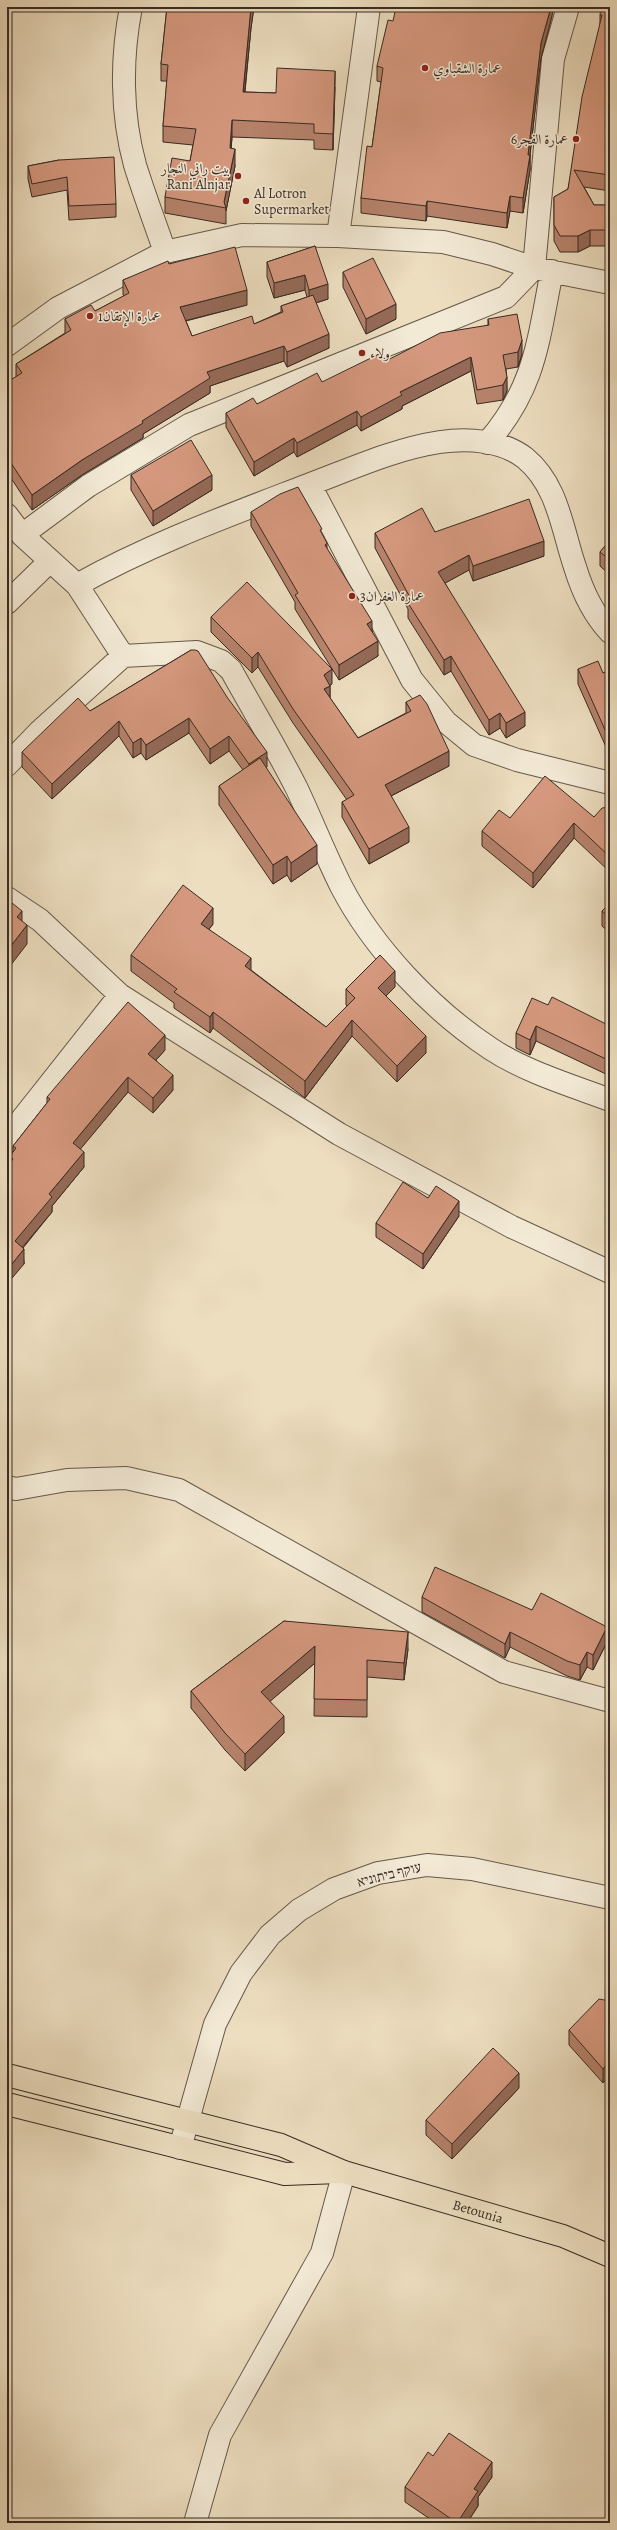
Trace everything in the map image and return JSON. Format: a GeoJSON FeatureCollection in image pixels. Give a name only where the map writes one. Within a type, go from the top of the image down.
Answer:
{"type":"FeatureCollection","features":[{"type":"Feature","properties":{"kind":"main road"},"geometry":{"type":"LineString","coordinates":[[7,2075],[281,2145],[344,2172]]}},
{"type":"Feature","properties":{"kind":"main road"},"geometry":{"type":"LineString","coordinates":[[7,2104],[285,2174],[344,2172]]}},
{"type":"Feature","properties":{"kind":"main road","name":"Betounia"},"geometry":{"type":"LineString","coordinates":[[344,2172],[563,2236],[610,2256]]}},
{"type":"Feature","properties":{"kind":"street"},"geometry":{"type":"LineString","coordinates":[[131,7],[126,34],[124,94],[135,164],[165,252]]}},
{"type":"Feature","properties":{"kind":"street"},"geometry":{"type":"LineString","coordinates":[[338,236],[370,7]]}},
{"type":"Feature","properties":{"kind":"street"},"geometry":{"type":"LineString","coordinates":[[487,443],[506,422],[521,397],[531,373],[543,269],[554,59],[568,7]]}},
{"type":"Feature","properties":{"kind":"street"},"geometry":{"type":"LineString","coordinates":[[7,345],[58,308],[165,252],[242,235],[338,236],[443,242],[543,269],[610,282]]}},
{"type":"Feature","properties":{"kind":"street"},"geometry":{"type":"LineString","coordinates":[[22,535],[88,486],[189,425],[506,297],[543,269]]}},
{"type":"Feature","properties":{"kind":"street"},"geometry":{"type":"LineString","coordinates":[[77,585],[118,562],[310,484],[399,452],[440,442],[479,441],[507,447],[524,458],[544,479],[557,505],[575,568],[598,620],[610,632]]}},
{"type":"Feature","properties":{"kind":"street"},"geometry":{"type":"LineString","coordinates":[[310,484],[412,680],[446,722],[474,744],[510,758],[610,783]]}},
{"type":"Feature","properties":{"kind":"street"},"geometry":{"type":"LineString","coordinates":[[7,515],[22,535],[77,585],[123,656]]}},
{"type":"Feature","properties":{"kind":"street"},"geometry":{"type":"LineString","coordinates":[[7,603],[50,561]]}},
{"type":"Feature","properties":{"kind":"street"},"geometry":{"type":"LineString","coordinates":[[7,765],[39,732],[123,656],[197,652],[222,660],[231,670],[296,788],[341,886],[375,942],[401,972],[450,1016],[491,1049],[534,1071],[610,1100]]}},
{"type":"Feature","properties":{"kind":"street"},"geometry":{"type":"LineString","coordinates":[[7,898],[40,920],[120,995],[339,1134],[512,1227],[610,1272]]}},
{"type":"Feature","properties":{"kind":"street"},"geometry":{"type":"LineString","coordinates":[[7,1138],[120,995]]}},
{"type":"Feature","properties":{"kind":"street"},"geometry":{"type":"LineString","coordinates":[[7,1487],[16,1489],[67,1480],[126,1478],[179,1490],[504,1672],[610,1701]]}},
{"type":"Feature","properties":{"kind":"street","name":"עוקף ביתוניא"},"geometry":{"type":"LineString","coordinates":[[180,2148],[189,2122],[215,2024],[241,1973],[270,1935],[299,1910],[334,1889],[378,1873],[427,1864],[472,1869],[610,1898]]}},
{"type":"Feature","properties":{"kind":"street"},"geometry":{"type":"LineString","coordinates":[[195,2523],[220,2434],[322,2253],[344,2172]]}},
{"type":"Feature","properties":{"kind":"building"},"geometry":{"type":"Polygon","coordinates":[[[167,7],[251,7],[243,92],[276,93],[277,68],[335,71],[333,134],[314,133],[314,124],[232,120],[230,148],[235,149],[224,202],[226,208],[165,197],[172,158],[190,161],[196,129],[163,126],[168,65],[161,64],[167,7]]]}},
{"type":"Feature","properties":{"kind":"building"},"geometry":{"type":"Polygon","coordinates":[[[396,7],[551,7],[541,43],[528,155],[530,155],[523,198],[510,196],[507,213],[427,201],[426,206],[361,198],[367,146],[372,147],[383,68],[377,66],[388,20],[393,21],[396,7]]]}},
{"type":"Feature","properties":{"kind":"building"},"geometry":{"type":"Polygon","coordinates":[[[601,7],[610,7],[610,175],[574,170],[594,205],[610,205],[610,230],[590,230],[578,236],[560,236],[554,225],[554,197],[568,189],[582,97],[602,15],[600,15],[601,7]]]}},
{"type":"Feature","properties":{"kind":"building"},"geometry":{"type":"Polygon","coordinates":[[[114,157],[116,204],[69,206],[67,177],[32,184],[28,166],[59,160],[114,157]]]}},
{"type":"Feature","properties":{"kind":"building"},"geometry":{"type":"Polygon","coordinates":[[[315,246],[328,284],[309,290],[305,275],[274,283],[267,262],[315,246]]]}},
{"type":"Feature","properties":{"kind":"building"},"geometry":{"type":"Polygon","coordinates":[[[235,247],[247,290],[180,307],[192,336],[252,316],[254,324],[283,312],[281,306],[313,295],[329,334],[287,352],[284,346],[207,372],[210,378],[142,421],[143,423],[82,460],[32,495],[7,457],[7,382],[22,373],[16,364],[71,330],[65,319],[91,305],[95,311],[129,293],[123,280],[168,261],[169,264],[235,247]]]}},
{"type":"Feature","properties":{"kind":"building"},"geometry":{"type":"Polygon","coordinates":[[[373,258],[396,304],[366,319],[343,272],[373,258]]]}},
{"type":"Feature","properties":{"kind":"building"},"geometry":{"type":"Polygon","coordinates":[[[517,314],[522,340],[518,352],[503,355],[507,377],[503,385],[477,390],[471,357],[400,392],[402,395],[361,417],[357,411],[297,443],[294,438],[254,462],[226,413],[253,398],[257,404],[317,373],[322,382],[379,354],[384,362],[440,333],[489,325],[488,319],[517,314]]]}},
{"type":"Feature","properties":{"kind":"building"},"geometry":{"type":"Polygon","coordinates":[[[191,440],[212,475],[153,511],[131,475],[191,440]]]}},
{"type":"Feature","properties":{"kind":"building"},"geometry":{"type":"Polygon","coordinates":[[[298,487],[322,529],[320,530],[327,543],[325,545],[372,621],[367,624],[378,641],[339,665],[295,595],[298,593],[251,512],[280,494],[298,487]]]}},
{"type":"Feature","properties":{"kind":"building"},"geometry":{"type":"Polygon","coordinates":[[[529,499],[544,541],[473,566],[469,555],[438,572],[525,712],[506,723],[500,713],[489,720],[451,656],[444,660],[408,603],[412,601],[375,533],[422,508],[435,532],[529,499]]]}},
{"type":"Feature","properties":{"kind":"building"},"geometry":{"type":"Polygon","coordinates":[[[610,540],[610,560],[600,552],[610,540]]]}},
{"type":"Feature","properties":{"kind":"building"},"geometry":{"type":"Polygon","coordinates":[[[247,582],[332,669],[324,675],[330,686],[324,689],[358,738],[411,711],[406,702],[420,695],[427,704],[449,751],[385,785],[409,827],[369,849],[342,802],[354,795],[293,709],[258,652],[252,658],[211,617],[247,582]]]}},
{"type":"Feature","properties":{"kind":"building"},"geometry":{"type":"Polygon","coordinates":[[[191,650],[198,651],[227,697],[267,752],[249,764],[229,736],[210,749],[189,718],[146,745],[141,738],[133,743],[119,721],[52,784],[22,752],[78,698],[90,711],[191,650]]]}},
{"type":"Feature","properties":{"kind":"building"},"geometry":{"type":"Polygon","coordinates":[[[598,661],[603,673],[610,670],[610,741],[578,669],[598,661]]]}},
{"type":"Feature","properties":{"kind":"building"},"geometry":{"type":"Polygon","coordinates":[[[260,758],[317,845],[291,863],[287,856],[273,865],[219,786],[260,758]]]}},
{"type":"Feature","properties":{"kind":"building"},"geometry":{"type":"Polygon","coordinates":[[[545,776],[594,817],[602,808],[610,807],[610,857],[574,823],[533,873],[482,831],[499,810],[510,818],[545,776]]]}},
{"type":"Feature","properties":{"kind":"building"},"geometry":{"type":"Polygon","coordinates":[[[183,885],[213,908],[201,924],[251,958],[245,966],[326,1027],[355,998],[346,989],[380,955],[395,971],[378,988],[426,1036],[397,1066],[352,1020],[305,1081],[213,1012],[210,1017],[174,992],[177,989],[131,955],[183,885]]]}},
{"type":"Feature","properties":{"kind":"building"},"geometry":{"type":"Polygon","coordinates":[[[7,899],[22,911],[17,917],[27,925],[7,951],[7,899]]]}},
{"type":"Feature","properties":{"kind":"building"},"geometry":{"type":"Polygon","coordinates":[[[610,903],[610,918],[602,911],[610,903]]]}},
{"type":"Feature","properties":{"kind":"building"},"geometry":{"type":"Polygon","coordinates":[[[552,997],[610,1026],[610,1056],[608,1060],[536,1026],[530,1040],[516,1033],[532,998],[548,1005],[552,997]]]}},
{"type":"Feature","properties":{"kind":"building"},"geometry":{"type":"Polygon","coordinates":[[[128,1002],[165,1035],[148,1054],[173,1075],[153,1098],[128,1077],[73,1143],[84,1152],[49,1194],[52,1197],[15,1241],[24,1249],[7,1270],[7,1167],[13,1159],[10,1156],[16,1148],[13,1146],[50,1099],[47,1097],[128,1002]]]}},
{"type":"Feature","properties":{"kind":"building"},"geometry":{"type":"Polygon","coordinates":[[[403,1182],[428,1198],[436,1186],[459,1201],[423,1254],[376,1223],[403,1182]]]}},
{"type":"Feature","properties":{"kind":"building"},"geometry":{"type":"Polygon","coordinates":[[[435,1567],[532,1610],[541,1593],[607,1627],[593,1655],[587,1652],[580,1665],[567,1661],[510,1632],[505,1644],[422,1597],[435,1567]]]}},
{"type":"Feature","properties":{"kind":"building"},"geometry":{"type":"Polygon","coordinates":[[[284,1621],[408,1632],[404,1663],[367,1660],[367,1700],[314,1699],[315,1646],[261,1692],[284,1716],[245,1754],[225,1733],[191,1691],[284,1621]]]}},
{"type":"Feature","properties":{"kind":"building"},"geometry":{"type":"Polygon","coordinates":[[[599,1999],[610,2001],[610,2060],[603,2069],[569,2030],[599,1999]]]}},
{"type":"Feature","properties":{"kind":"building"},"geometry":{"type":"Polygon","coordinates":[[[493,2048],[519,2073],[452,2144],[426,2120],[493,2048]]]}},
{"type":"Feature","properties":{"kind":"building"},"geometry":{"type":"Polygon","coordinates":[[[449,2433],[492,2462],[474,2489],[478,2491],[457,2523],[405,2487],[428,2452],[433,2456],[449,2433]]]}},
{"type":"Feature","properties":{"kind":"place","name":"عمارة الشقباوي"},"geometry":{"type":"Point","coordinates":[425,68]}},
{"type":"Feature","properties":{"kind":"place","name":"عمارة الفجر6"},"geometry":{"type":"Point","coordinates":[576,139]}},
{"type":"Feature","properties":{"kind":"place","name":"بيت راني النجار Rani Alnjar"},"geometry":{"type":"Point","coordinates":[238,176]}},
{"type":"Feature","properties":{"kind":"place","name":"Al Lotron Supermarket"},"geometry":{"type":"Point","coordinates":[246,201]}},
{"type":"Feature","properties":{"kind":"place","name":"عمارة الإتقان1"},"geometry":{"type":"Point","coordinates":[90,316]}},
{"type":"Feature","properties":{"kind":"place","name":"ولاء"},"geometry":{"type":"Point","coordinates":[362,353]}},
{"type":"Feature","properties":{"kind":"place","name":"عمارة الغفران3"},"geometry":{"type":"Point","coordinates":[352,596]}}]}
